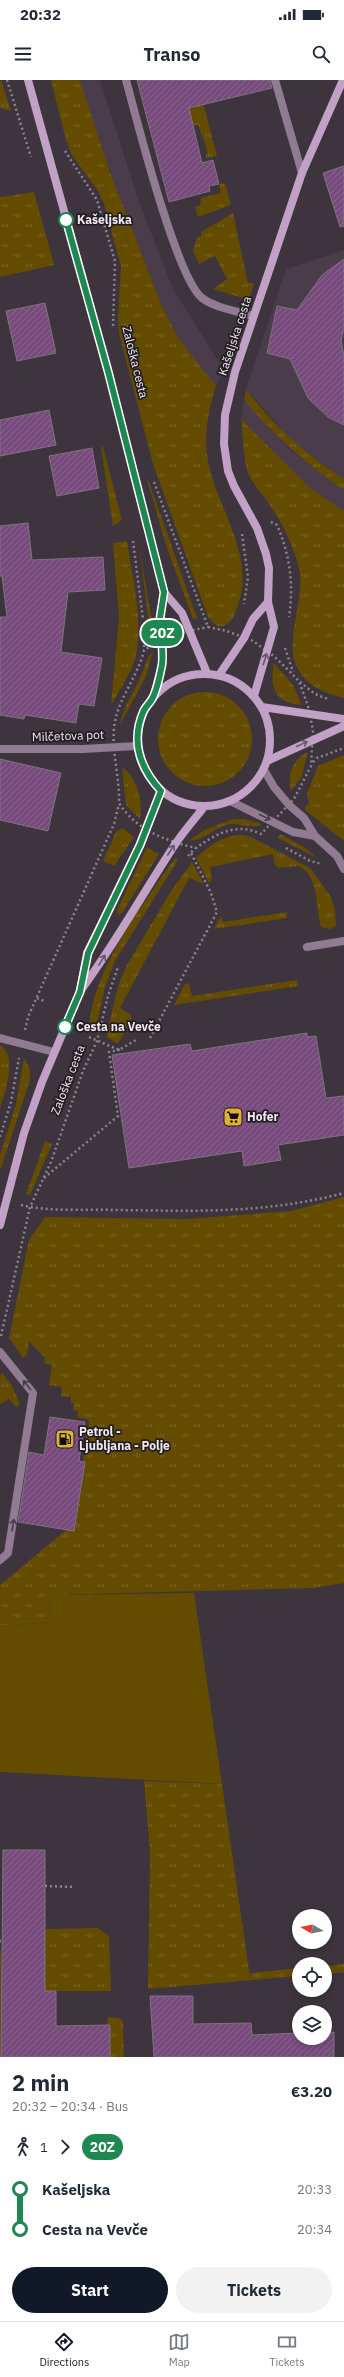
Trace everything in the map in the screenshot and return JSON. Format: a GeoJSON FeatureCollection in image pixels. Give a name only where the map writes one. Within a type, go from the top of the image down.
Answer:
{"type":"FeatureCollection","features":[{"type":"Feature","properties":{"kind":"main road"},"geometry":{"type":"LineString","coordinates":[[28,80],[108,371],[164,592],[160,620],[162,665],[154,695],[143,715],[137,746],[141,761],[149,778],[161,791],[188,805],[204,807],[220,805],[230,801],[252,784],[264,770],[270,743],[269,731],[262,707],[254,696],[238,683],[219,675],[208,673],[192,674],[178,678],[165,685],[154,695]]}},
{"type":"Feature","properties":{"kind":"main road","name":"Kašeljska cesta"},"geometry":{"type":"LineString","coordinates":[[254,696],[274,627],[268,602],[270,580],[266,554],[257,528],[230,478],[223,434],[229,394],[253,316],[302,173],[343,80]]}},
{"type":"Feature","properties":{"kind":"main road"},"geometry":{"type":"LineString","coordinates":[[164,592],[182,613],[208,673]]}},
{"type":"Feature","properties":{"kind":"main road"},"geometry":{"type":"LineString","coordinates":[[219,675],[244,638],[253,619],[268,602]]}},
{"type":"Feature","properties":{"kind":"main road"},"geometry":{"type":"LineString","coordinates":[[262,707],[344,719]]}},
{"type":"Feature","properties":{"kind":"main road"},"geometry":{"type":"LineString","coordinates":[[267,761],[344,726]]}},
{"type":"Feature","properties":{"kind":"main road","name":"Zaloška cesta"},"geometry":{"type":"LineString","coordinates":[[0,1225],[24,1133],[54,1052],[80,992],[88,953],[140,845],[161,791]]}},
{"type":"Feature","properties":{"kind":"main road","name":"Zaloška cesta"},"geometry":{"type":"LineString","coordinates":[[80,992],[102,962],[123,924],[176,843],[204,807]]}},
{"type":"Feature","properties":{"kind":"street"},"geometry":{"type":"LineString","coordinates":[[126,80],[162,204],[180,257],[196,292],[210,303],[253,316]]}},
{"type":"Feature","properties":{"kind":"street"},"geometry":{"type":"LineString","coordinates":[[275,80],[302,173]]}},
{"type":"Feature","properties":{"kind":"street","name":"Milčetova pot"},"geometry":{"type":"LineString","coordinates":[[0,749],[83,749],[137,746]]}},
{"type":"Feature","properties":{"kind":"street"},"geometry":{"type":"LineString","coordinates":[[264,770],[274,787],[304,818],[315,836],[337,856],[344,869]]}},
{"type":"Feature","properties":{"kind":"street"},"geometry":{"type":"LineString","coordinates":[[230,801],[293,832],[315,836]]}},
{"type":"Feature","properties":{"kind":"street"},"geometry":{"type":"LineString","coordinates":[[307,947],[344,941]]}},
{"type":"Feature","properties":{"kind":"street"},"geometry":{"type":"LineString","coordinates":[[0,1038],[54,1052]]}},
{"type":"Feature","properties":{"kind":"street"},"geometry":{"type":"LineString","coordinates":[[0,1352],[33,1393],[8,1553],[0,1560]]}},
{"type":"Feature","properties":{"kind":"path","name":"Zaloška cesta"},"geometry":{"type":"LineString","coordinates":[[63,147],[97,200],[115,261],[114,332]]}},
{"type":"Feature","properties":{"kind":"path"},"geometry":{"type":"LineString","coordinates":[[152,477],[208,628]]}},
{"type":"Feature","properties":{"kind":"path"},"geometry":{"type":"LineString","coordinates":[[242,611],[248,576],[241,540],[246,508]]}},
{"type":"Feature","properties":{"kind":"path"},"geometry":{"type":"LineString","coordinates":[[114,729],[117,712],[137,672],[144,650],[144,627],[133,538]]}},
{"type":"Feature","properties":{"kind":"path"},"geometry":{"type":"LineString","coordinates":[[227,631],[233,627]]}},
{"type":"Feature","properties":{"kind":"path"},"geometry":{"type":"LineString","coordinates":[[196,629],[208,628],[227,631],[235,635]]}},
{"type":"Feature","properties":{"kind":"path"},"geometry":{"type":"LineString","coordinates":[[144,650],[154,644]]}},
{"type":"Feature","properties":{"kind":"path"},"geometry":{"type":"LineString","coordinates":[[275,657],[299,681],[315,694],[332,701]]}},
{"type":"Feature","properties":{"kind":"path"},"geometry":{"type":"LineString","coordinates":[[299,681],[308,706]]}},
{"type":"Feature","properties":{"kind":"path"},"geometry":{"type":"LineString","coordinates":[[294,799],[301,789],[313,762],[314,748]]}},
{"type":"Feature","properties":{"kind":"path"},"geometry":{"type":"LineString","coordinates":[[313,762],[317,758],[344,748]]}},
{"type":"Feature","properties":{"kind":"path"},"geometry":{"type":"LineString","coordinates":[[24,1032],[37,998],[111,830],[119,804],[117,765]]}},
{"type":"Feature","properties":{"kind":"path"},"geometry":{"type":"LineString","coordinates":[[119,804],[125,814],[140,824]]}},
{"type":"Feature","properties":{"kind":"path"},"geometry":{"type":"LineString","coordinates":[[261,834],[268,827]]}},
{"type":"Feature","properties":{"kind":"path"},"geometry":{"type":"LineString","coordinates":[[185,860],[190,853],[213,836],[231,829],[248,829],[268,838]]}},
{"type":"Feature","properties":{"kind":"path"},"geometry":{"type":"LineString","coordinates":[[184,845],[196,848]]}},
{"type":"Feature","properties":{"kind":"path"},"geometry":{"type":"LineString","coordinates":[[282,846],[310,861],[324,864]]}},
{"type":"Feature","properties":{"kind":"path"},"geometry":{"type":"LineString","coordinates":[[150,1038],[217,912],[211,893],[190,853]]}},
{"type":"Feature","properties":{"kind":"path","name":"Zaloška cesta"},"geometry":{"type":"LineString","coordinates":[[0,1339],[30,1207],[97,1041],[108,996],[119,966]]}},
{"type":"Feature","properties":{"kind":"path"},"geometry":{"type":"LineString","coordinates":[[37,998],[44,1001]]}},
{"type":"Feature","properties":{"kind":"path"},"geometry":{"type":"LineString","coordinates":[[89,1037],[120,1050]]}},
{"type":"Feature","properties":{"kind":"path"},"geometry":{"type":"LineString","coordinates":[[42,1179],[118,1116],[109,1052],[120,1050],[136,1040]]}},
{"type":"Feature","properties":{"kind":"path"},"geometry":{"type":"LineString","coordinates":[[0,1137],[11,1102],[19,1054]]}},
{"type":"Feature","properties":{"kind":"path"},"geometry":{"type":"LineString","coordinates":[[6,1201],[30,1207],[192,1212],[253,1210],[312,1202],[344,1193]]}},
{"type":"Feature","properties":{"kind":"path"},"geometry":{"type":"LineString","coordinates":[[45,1886],[74,1887]]}},
{"type":"Feature","properties":{"kind":"shaded area"},"geometry":{"type":"Polygon","coordinates":[[[80,80],[100,80],[138,199],[173,289],[224,370],[216,386],[178,338],[161,304],[110,172],[80,80]]]}},
{"type":"Feature","properties":{"kind":"shaded area"},"geometry":{"type":"Polygon","coordinates":[[[344,250],[344,479],[309,455],[286,434],[246,389],[286,269],[344,250]]]}},
{"type":"Feature","properties":{"kind":"shaded area"},"geometry":{"type":"Polygon","coordinates":[[[244,400],[290,450],[344,490],[344,511],[310,488],[241,419],[244,400]]]}},
{"type":"Feature","properties":{"kind":"green space"},"geometry":{"type":"Polygon","coordinates":[[[1,80],[11,111],[0,108],[1,80]]]}},
{"type":"Feature","properties":{"kind":"green space"},"geometry":{"type":"Polygon","coordinates":[[[51,80],[80,80],[110,172],[161,304],[178,338],[216,386],[208,420],[206,438],[207,455],[211,474],[239,550],[242,569],[242,588],[237,608],[231,621],[223,626],[217,626],[208,617],[153,464],[119,333],[118,316],[121,266],[104,204],[98,191],[72,155],[66,140],[51,80]]]}},
{"type":"Feature","properties":{"kind":"green space"},"geometry":{"type":"Polygon","coordinates":[[[197,80],[217,156],[206,158],[207,149],[198,125],[186,126],[183,114],[197,80]]]}},
{"type":"Feature","properties":{"kind":"green space"},"geometry":{"type":"Polygon","coordinates":[[[225,183],[231,205],[198,217],[195,207],[200,206],[201,198],[221,193],[219,184],[225,183]]]}},
{"type":"Feature","properties":{"kind":"green space"},"geometry":{"type":"Polygon","coordinates":[[[34,192],[54,265],[0,277],[0,197],[34,192]]]}},
{"type":"Feature","properties":{"kind":"green space"},"geometry":{"type":"Polygon","coordinates":[[[233,213],[248,283],[254,283],[249,300],[213,289],[227,279],[215,256],[199,264],[193,251],[197,237],[202,236],[201,232],[233,213]]]}},
{"type":"Feature","properties":{"kind":"green space"},"geometry":{"type":"Polygon","coordinates":[[[246,389],[279,427],[316,460],[344,479],[344,490],[316,470],[278,437],[244,400],[246,389]]]}},
{"type":"Feature","properties":{"kind":"green space"},"geometry":{"type":"Polygon","coordinates":[[[241,419],[310,488],[344,511],[344,698],[322,691],[309,683],[296,665],[293,655],[293,644],[300,593],[297,560],[282,525],[253,482],[247,470],[241,419]]]}},
{"type":"Feature","properties":{"kind":"green space"},"geometry":{"type":"Polygon","coordinates":[[[101,447],[103,447],[122,520],[113,526],[101,447]]]}},
{"type":"Feature","properties":{"kind":"green space"},"geometry":{"type":"Polygon","coordinates":[[[147,479],[197,618],[193,619],[166,545],[147,479]]]}},
{"type":"Feature","properties":{"kind":"green space"},"geometry":{"type":"Polygon","coordinates":[[[127,541],[137,603],[137,651],[128,676],[111,706],[119,617],[113,543],[127,541]]]}},
{"type":"Feature","properties":{"kind":"green space"},"geometry":{"type":"Polygon","coordinates":[[[139,545],[153,627],[149,627],[139,545]]]}},
{"type":"Feature","properties":{"kind":"green space"},"geometry":{"type":"Polygon","coordinates":[[[153,651],[146,676],[120,725],[126,705],[139,680],[147,659],[153,651]]]}},
{"type":"Feature","properties":{"kind":"green space"},"geometry":{"type":"Polygon","coordinates":[[[274,663],[293,685],[302,705],[293,704],[286,701],[276,693],[272,680],[274,663]]]}},
{"type":"Feature","properties":{"kind":"green space"},"geometry":{"type":"Polygon","coordinates":[[[205,692],[223,696],[238,706],[248,721],[252,739],[248,757],[238,772],[223,782],[205,786],[187,782],[172,772],[162,757],[158,739],[162,721],[172,706],[187,696],[205,692]]]}},
{"type":"Feature","properties":{"kind":"green space"},"geometry":{"type":"Polygon","coordinates":[[[308,752],[301,778],[291,791],[290,774],[292,768],[298,759],[308,752]]]}},
{"type":"Feature","properties":{"kind":"green space"},"geometry":{"type":"Polygon","coordinates":[[[344,755],[344,841],[304,809],[309,803],[307,793],[318,766],[344,755]]]}},
{"type":"Feature","properties":{"kind":"green space"},"geometry":{"type":"Polygon","coordinates":[[[122,767],[132,777],[136,784],[141,805],[140,819],[126,805],[122,767]]]}},
{"type":"Feature","properties":{"kind":"green space"},"geometry":{"type":"Polygon","coordinates":[[[233,819],[245,819],[262,824],[256,826],[234,824],[225,825],[199,839],[189,841],[204,830],[233,819]]]}},
{"type":"Feature","properties":{"kind":"green space"},"geometry":{"type":"Polygon","coordinates":[[[123,828],[134,837],[114,866],[103,861],[116,832],[123,828]]]}},
{"type":"Feature","properties":{"kind":"green space"},"geometry":{"type":"Polygon","coordinates":[[[280,834],[304,847],[317,858],[278,838],[280,834]]]}},
{"type":"Feature","properties":{"kind":"green space"},"geometry":{"type":"Polygon","coordinates":[[[236,835],[251,837],[310,868],[331,897],[335,910],[336,926],[330,929],[321,927],[316,893],[310,877],[305,870],[298,866],[279,868],[275,865],[273,854],[210,867],[212,880],[209,883],[196,858],[206,849],[223,839],[236,835]]]}},
{"type":"Feature","properties":{"kind":"green space"},"geometry":{"type":"Polygon","coordinates":[[[147,847],[159,854],[122,913],[118,915],[117,910],[147,847]]]}},
{"type":"Feature","properties":{"kind":"green space"},"geometry":{"type":"Polygon","coordinates":[[[175,858],[178,860],[115,961],[105,987],[95,1032],[88,1029],[97,989],[114,951],[133,919],[175,858]]]}},
{"type":"Feature","properties":{"kind":"green space"},"geometry":{"type":"Polygon","coordinates":[[[192,862],[204,884],[189,878],[120,1008],[131,1015],[131,1020],[118,1044],[106,1037],[118,986],[126,967],[171,891],[192,862]]]}},
{"type":"Feature","properties":{"kind":"green space"},"geometry":{"type":"Polygon","coordinates":[[[287,912],[287,918],[214,929],[221,916],[223,922],[287,912]]]}},
{"type":"Feature","properties":{"kind":"green space"},"geometry":{"type":"Polygon","coordinates":[[[297,980],[298,986],[174,1005],[185,984],[189,983],[192,996],[297,980]]]}},
{"type":"Feature","properties":{"kind":"green space"},"geometry":{"type":"Polygon","coordinates":[[[0,1045],[5,1050],[8,1057],[9,1075],[0,1109],[0,1045]]]}},
{"type":"Feature","properties":{"kind":"green space"},"geometry":{"type":"Polygon","coordinates":[[[24,1058],[30,1069],[30,1080],[0,1171],[0,1155],[16,1104],[24,1058]]]}},
{"type":"Feature","properties":{"kind":"green space"},"geometry":{"type":"Polygon","coordinates":[[[45,1141],[52,1144],[30,1195],[26,1194],[45,1141]]]}},
{"type":"Feature","properties":{"kind":"green space"},"geometry":{"type":"Polygon","coordinates":[[[344,1197],[344,1583],[314,1588],[50,1595],[49,1622],[0,1626],[0,1585],[66,1530],[74,1531],[85,1462],[83,1461],[84,1452],[87,1452],[88,1445],[85,1444],[89,1422],[87,1419],[77,1417],[78,1411],[73,1410],[74,1403],[71,1403],[71,1397],[61,1396],[62,1387],[49,1385],[52,1365],[44,1363],[45,1358],[29,1341],[27,1355],[23,1358],[9,1338],[29,1240],[45,1217],[186,1219],[291,1211],[344,1197]]]}},
{"type":"Feature","properties":{"kind":"green space"},"geometry":{"type":"Polygon","coordinates":[[[2,1373],[11,1384],[20,1404],[17,1407],[9,1399],[0,1404],[0,1376],[2,1373]]]}},
{"type":"Feature","properties":{"kind":"green space"},"geometry":{"type":"Polygon","coordinates":[[[194,1593],[222,1784],[0,1772],[0,1626],[49,1622],[50,1595],[194,1593]]]}},
{"type":"Feature","properties":{"kind":"green space"},"geometry":{"type":"Polygon","coordinates":[[[144,1781],[222,1784],[250,1977],[251,1973],[292,1969],[292,1977],[148,1989],[150,1851],[144,1781]]]}},
{"type":"Feature","properties":{"kind":"green space"},"geometry":{"type":"Polygon","coordinates":[[[98,1928],[109,1936],[111,1991],[45,1991],[45,1929],[98,1928]]]}},
{"type":"Feature","properties":{"kind":"green space"},"geometry":{"type":"Polygon","coordinates":[[[1,1950],[1,2057],[0,2057],[1,1950]]]}},
{"type":"Feature","properties":{"kind":"green space"},"geometry":{"type":"Polygon","coordinates":[[[344,1964],[344,1972],[332,1973],[332,1965],[344,1964]]]}},
{"type":"Feature","properties":{"kind":"green space"},"geometry":{"type":"Polygon","coordinates":[[[108,2017],[119,2018],[123,2021],[124,2057],[110,2057],[110,2025],[107,2025],[108,2017]]]}},
{"type":"Feature","properties":{"kind":"building"},"geometry":{"type":"Polygon","coordinates":[[[137,80],[270,80],[272,88],[189,108],[202,163],[213,160],[219,184],[209,186],[210,191],[169,202],[137,80]]]}},
{"type":"Feature","properties":{"kind":"building"},"geometry":{"type":"Polygon","coordinates":[[[344,166],[344,226],[340,227],[323,173],[344,166]]]}},
{"type":"Feature","properties":{"kind":"building"},"geometry":{"type":"Polygon","coordinates":[[[344,259],[344,328],[341,341],[344,356],[344,425],[328,417],[308,398],[290,359],[267,353],[277,306],[297,310],[322,275],[344,259]]]}},
{"type":"Feature","properties":{"kind":"building"},"geometry":{"type":"Polygon","coordinates":[[[45,303],[56,353],[17,361],[6,311],[45,303]]]}},
{"type":"Feature","properties":{"kind":"building"},"geometry":{"type":"Polygon","coordinates":[[[49,410],[56,445],[0,456],[0,420],[49,410]]]}},
{"type":"Feature","properties":{"kind":"building"},"geometry":{"type":"Polygon","coordinates":[[[92,448],[99,488],[57,496],[49,456],[92,448]]]}},
{"type":"Feature","properties":{"kind":"building"},"geometry":{"type":"Polygon","coordinates":[[[28,523],[32,560],[103,557],[105,590],[68,592],[61,652],[102,658],[94,706],[79,704],[76,723],[25,715],[24,719],[0,715],[0,617],[7,617],[2,576],[0,576],[0,526],[28,523]]]}},
{"type":"Feature","properties":{"kind":"building"},"geometry":{"type":"Polygon","coordinates":[[[0,759],[61,773],[48,831],[0,820],[0,759]]]}},
{"type":"Feature","properties":{"kind":"building","name":"Hofer"},"geometry":{"type":"Polygon","coordinates":[[[307,1033],[307,1037],[316,1036],[326,1098],[344,1096],[344,1135],[278,1145],[281,1160],[244,1166],[242,1151],[129,1168],[112,1055],[190,1044],[192,1051],[307,1033]]]}},
{"type":"Feature","properties":{"kind":"building"},"geometry":{"type":"Polygon","coordinates":[[[50,1417],[85,1422],[79,1461],[85,1462],[74,1531],[18,1522],[29,1452],[44,1455],[50,1417]]]}},
{"type":"Feature","properties":{"kind":"building"},"geometry":{"type":"Polygon","coordinates":[[[3,1850],[45,1850],[45,1991],[56,1991],[56,2026],[110,2025],[110,2057],[1,2057],[3,1850]]]}},
{"type":"Feature","properties":{"kind":"building"},"geometry":{"type":"Polygon","coordinates":[[[150,1996],[193,1996],[193,2024],[251,2023],[252,2035],[292,2033],[292,2045],[332,2045],[332,2032],[334,2032],[334,2057],[154,2057],[150,1996]]]}},
{"type":"Feature","properties":{"kind":"bus line","name":"20Z"},"geometry":{"type":"LineString","coordinates":[[65,1027],[80,992],[88,953],[140,845],[161,791],[149,778],[141,761],[137,746],[139,726],[144,710],[154,695],[162,665],[160,620],[164,592],[108,371],[66,220]]}},
{"type":"Feature","properties":{"kind":"place","name":"Kašeljska"},"geometry":{"type":"Point","coordinates":[66,220]}},
{"type":"Feature","properties":{"kind":"place","name":"Cesta na Vevče"},"geometry":{"type":"Point","coordinates":[65,1027]}},
{"type":"Feature","properties":{"kind":"place","name":"Hofer"},"geometry":{"type":"Point","coordinates":[233,1117]}},
{"type":"Feature","properties":{"kind":"place","name":"Petrol - Ljubljana - Polje"},"geometry":{"type":"Point","coordinates":[65,1439]}}]}
